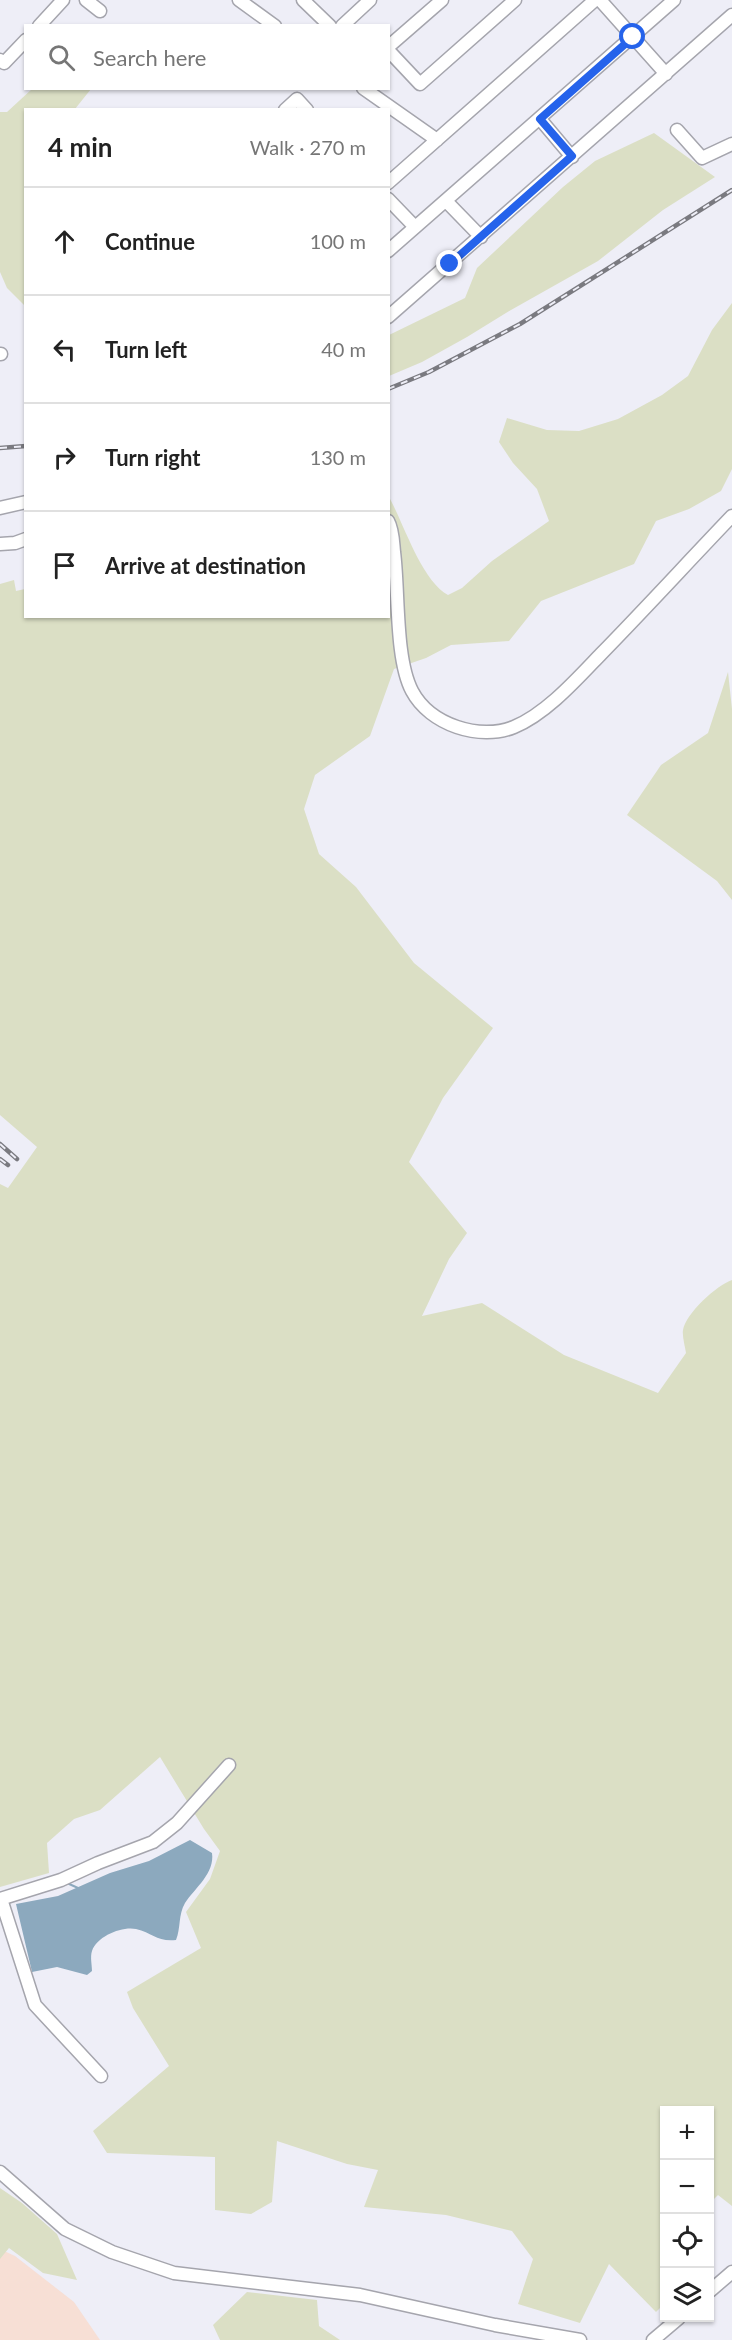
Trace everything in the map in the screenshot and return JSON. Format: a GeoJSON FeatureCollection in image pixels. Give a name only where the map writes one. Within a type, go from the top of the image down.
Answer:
{"type":"FeatureCollection","features":[{"type":"Feature","properties":{"kind":"street"},"geometry":{"type":"LineString","coordinates":[[41,24],[63,0]]}},
{"type":"Feature","properties":{"kind":"street"},"geometry":{"type":"LineString","coordinates":[[86,0],[100,11]]}},
{"type":"Feature","properties":{"kind":"street"},"geometry":{"type":"LineString","coordinates":[[239,0],[272,24]]}},
{"type":"Feature","properties":{"kind":"street"},"geometry":{"type":"LineString","coordinates":[[303,0],[328,24]]}},
{"type":"Feature","properties":{"kind":"street"},"geometry":{"type":"LineString","coordinates":[[344,24],[370,0]]}},
{"type":"Feature","properties":{"kind":"street"},"geometry":{"type":"LineString","coordinates":[[390,46],[442,0]]}},
{"type":"Feature","properties":{"kind":"street"},"geometry":{"type":"LineString","coordinates":[[390,50],[420,84],[515,0]]}},
{"type":"Feature","properties":{"kind":"street"},"geometry":{"type":"LineString","coordinates":[[390,181],[595,0]]}},
{"type":"Feature","properties":{"kind":"street"},"geometry":{"type":"LineString","coordinates":[[600,0],[666,74]]}},
{"type":"Feature","properties":{"kind":"street"},"geometry":{"type":"LineString","coordinates":[[390,249],[674,0]]}},
{"type":"Feature","properties":{"kind":"street"},"geometry":{"type":"LineString","coordinates":[[390,315],[732,15]]}},
{"type":"Feature","properties":{"kind":"street"},"geometry":{"type":"LineString","coordinates":[[1,64],[24,42]]}},
{"type":"Feature","properties":{"kind":"street"},"geometry":{"type":"LineString","coordinates":[[366,90],[436,140]]}},
{"type":"Feature","properties":{"kind":"street"},"geometry":{"type":"LineString","coordinates":[[287,108],[297,99],[305,108]]}},
{"type":"Feature","properties":{"kind":"street"},"geometry":{"type":"LineString","coordinates":[[540,119],[572,156]]}},
{"type":"Feature","properties":{"kind":"street"},"geometry":{"type":"LineString","coordinates":[[676,130],[702,158],[732,144]]}},
{"type":"Feature","properties":{"kind":"street"},"geometry":{"type":"LineString","coordinates":[[390,201],[415,227]]}},
{"type":"Feature","properties":{"kind":"street"},"geometry":{"type":"LineString","coordinates":[[446,201],[481,237]]}},
{"type":"Feature","properties":{"kind":"street"},"geometry":{"type":"LineString","coordinates":[[0,508],[24,502]]}},
{"type":"Feature","properties":{"kind":"street"},"geometry":{"type":"LineString","coordinates":[[390,533],[395,563],[403,664],[410,686],[420,704],[448,723],[466,731],[491,733],[514,727],[534,716],[575,681],[732,516]]}},
{"type":"Feature","properties":{"kind":"street"},"geometry":{"type":"LineString","coordinates":[[0,544],[24,540]]}},
{"type":"Feature","properties":{"kind":"street"},"geometry":{"type":"LineString","coordinates":[[101,2076],[35,2005],[0,1899],[61,1880],[153,1842],[177,1823],[229,1765]]}},
{"type":"Feature","properties":{"kind":"street"},"geometry":{"type":"LineString","coordinates":[[0,2172],[65,2229],[112,2252],[174,2273],[360,2295],[495,2325],[580,2340]]}},
{"type":"Feature","properties":{"kind":"street"},"geometry":{"type":"LineString","coordinates":[[714,2288],[732,2272]]}},
{"type":"Feature","properties":{"kind":"street"},"geometry":{"type":"LineString","coordinates":[[653,2340],[674,2322]]}},
{"type":"Feature","properties":{"kind":"shaded area"},"geometry":{"type":"Polygon","coordinates":[[[0,2249],[15,2256],[74,2302],[100,2340],[0,2340],[0,2249]]]}},
{"type":"Feature","properties":{"kind":"green space"},"geometry":{"type":"Polygon","coordinates":[[[31,90],[90,90],[76,108],[24,108],[24,305],[7,288],[0,272],[0,112],[7,112],[31,90]]]}},
{"type":"Feature","properties":{"kind":"green space"},"geometry":{"type":"Polygon","coordinates":[[[654,133],[715,177],[663,210],[598,261],[422,362],[390,376],[390,335],[465,298],[477,268],[563,187],[595,161],[654,133]]]}},
{"type":"Feature","properties":{"kind":"green space"},"geometry":{"type":"Polygon","coordinates":[[[732,303],[732,469],[721,491],[689,509],[656,521],[634,564],[541,601],[509,641],[451,645],[426,658],[394,669],[370,736],[315,775],[304,809],[319,854],[356,887],[414,963],[493,1028],[443,1098],[409,1162],[467,1233],[449,1259],[422,1316],[482,1303],[564,1355],[658,1393],[686,1353],[683,1338],[685,1323],[696,1308],[711,1294],[732,1280],[732,2206],[718,2195],[714,2199],[714,2106],[660,2106],[660,2308],[656,2312],[609,2264],[580,2323],[518,2304],[533,2259],[512,2231],[446,2215],[364,2207],[378,2170],[347,2164],[277,2141],[272,2202],[251,2214],[215,2210],[215,2157],[107,2153],[93,2131],[169,2066],[133,2008],[127,1992],[201,1948],[186,1912],[210,1879],[220,1851],[160,1757],[100,1810],[74,1819],[47,1843],[49,1873],[0,1887],[0,1184],[8,1188],[37,1147],[0,1115],[0,584],[14,580],[16,591],[24,589],[24,618],[390,618],[390,499],[421,565],[438,588],[448,595],[462,588],[492,561],[549,521],[537,489],[513,463],[499,442],[507,418],[547,430],[579,431],[618,419],[662,395],[688,376],[712,330],[732,303]]]}},
{"type":"Feature","properties":{"kind":"green space"},"geometry":{"type":"Polygon","coordinates":[[[728,672],[732,709],[732,900],[717,881],[627,815],[661,765],[708,733],[728,672]]]}},
{"type":"Feature","properties":{"kind":"green space"},"geometry":{"type":"Polygon","coordinates":[[[0,2188],[22,2203],[57,2234],[77,2280],[43,2273],[9,2248],[0,2259],[0,2188]]]}},
{"type":"Feature","properties":{"kind":"green space"},"geometry":{"type":"Polygon","coordinates":[[[247,2292],[317,2300],[319,2326],[340,2340],[220,2340],[213,2325],[247,2292]]]}},
{"type":"Feature","properties":{"kind":"water"},"geometry":{"type":"Polygon","coordinates":[[[190,1840],[212,1853],[212,1860],[207,1874],[185,1903],[176,1940],[159,1938],[136,1929],[124,1929],[111,1933],[99,1941],[92,1951],[92,1971],[87,1975],[57,1967],[32,1972],[16,1904],[58,1896],[110,1873],[149,1861],[190,1840]]]}},
{"type":"Feature","properties":{"kind":"waterway"},"geometry":{"type":"LineString","coordinates":[[67,1883],[78,1888]]}},
{"type":"Feature","properties":{"kind":"railway"},"geometry":{"type":"LineString","coordinates":[[390,388],[429,372],[520,324],[732,190]]}},
{"type":"Feature","properties":{"kind":"railway"},"geometry":{"type":"LineString","coordinates":[[0,448],[24,446]]}},
{"type":"Feature","properties":{"kind":"railway"},"geometry":{"type":"LineString","coordinates":[[0,1144],[17,1159]]}},
{"type":"Feature","properties":{"kind":"railway"},"geometry":{"type":"LineString","coordinates":[[0,1159],[8,1165]]}},
{"type":"Feature","properties":{"kind":"route"},"geometry":{"type":"LineString","coordinates":[[450,264],[572,156],[540,119],[633,37]]}}]}
